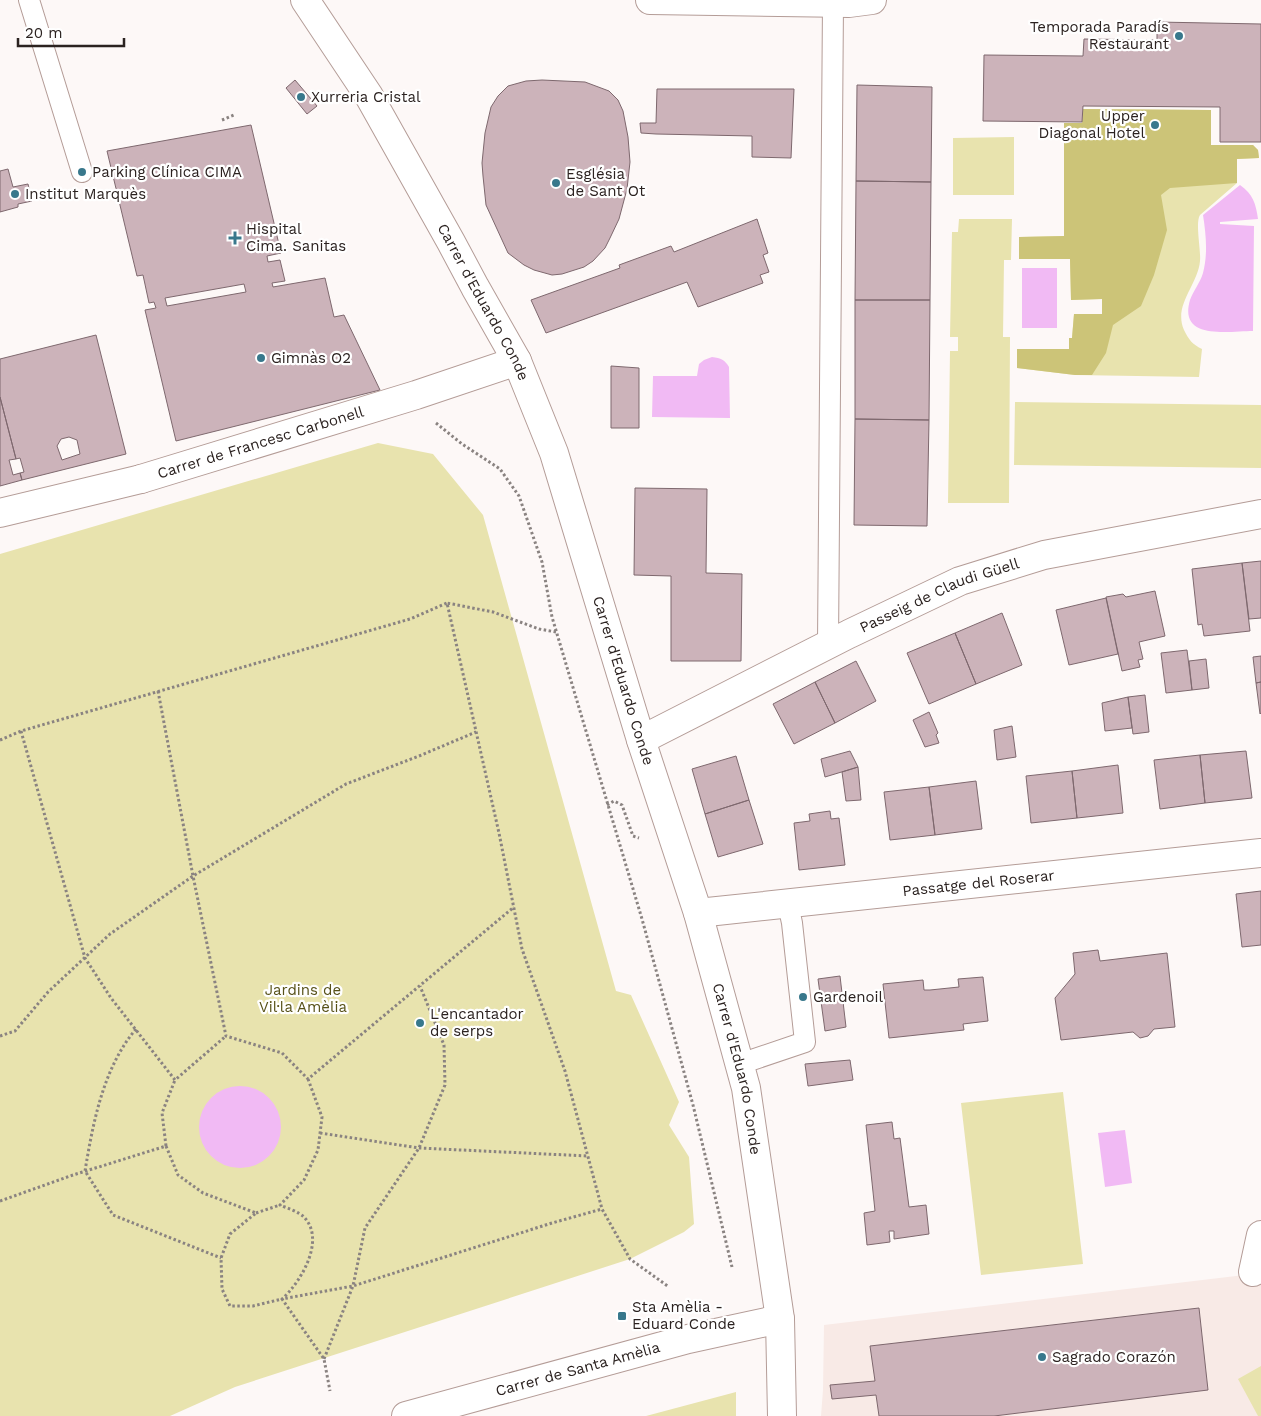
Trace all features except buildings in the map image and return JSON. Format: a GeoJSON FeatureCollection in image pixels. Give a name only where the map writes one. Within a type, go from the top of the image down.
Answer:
{"type":"FeatureCollection","features":[{"type":"Feature","properties":{"kind":"street","name":"Carrer d'Eduardo Conde"},"geometry":{"type":"LineString","coordinates":[[305,0],[369,96],[516,360],[554,453],[642,740],[698,913],[740,1064],[748,1098],[780,1319],[782,1416]]}},
{"type":"Feature","properties":{"kind":"street"},"geometry":{"type":"LineString","coordinates":[[650,0],[834,3],[872,0]]}},
{"type":"Feature","properties":{"kind":"street","name":"Carrer de Francesc Carbonell"},"geometry":{"type":"LineString","coordinates":[[0,513],[141,478],[416,395],[516,360]]}},
{"type":"Feature","properties":{"kind":"street","name":"Passeig de Claudi Güell"},"geometry":{"type":"LineString","coordinates":[[642,740],[828,645],[960,581],[1044,554],[1261,514]]}},
{"type":"Feature","properties":{"kind":"street","name":"Passatge del Roserar"},"geometry":{"type":"LineString","coordinates":[[698,913],[1261,853]]}},
{"type":"Feature","properties":{"kind":"street"},"geometry":{"type":"LineString","coordinates":[[1253,1272],[1261,1236]]}},
{"type":"Feature","properties":{"kind":"street","name":"Carrer de Santa Amèlia"},"geometry":{"type":"LineString","coordinates":[[406,1416],[688,1339],[780,1319]]}},
{"type":"Feature","properties":{"kind":"lane"},"geometry":{"type":"LineString","coordinates":[[29,0],[82,172]]}},
{"type":"Feature","properties":{"kind":"lane"},"geometry":{"type":"LineString","coordinates":[[828,645],[834,3]]}},
{"type":"Feature","properties":{"kind":"lane"},"geometry":{"type":"LineString","coordinates":[[60,103],[78,124],[83,144],[91,152]]}},
{"type":"Feature","properties":{"kind":"lane"},"geometry":{"type":"LineString","coordinates":[[740,1064],[805,1042],[792,923],[788,904]]}},
{"type":"Feature","properties":{"kind":"path"},"geometry":{"type":"LineString","coordinates":[[222,120],[234,115]]}},
{"type":"Feature","properties":{"kind":"path"},"geometry":{"type":"LineString","coordinates":[[416,395],[423,413],[462,444],[500,470],[519,496],[542,562],[552,617],[642,919],[688,1086],[732,1267]]}},
{"type":"Feature","properties":{"kind":"path"},"geometry":{"type":"LineString","coordinates":[[0,740],[21,731],[410,619],[447,603],[493,612],[539,629],[557,632]]}},
{"type":"Feature","properties":{"kind":"path"},"geometry":{"type":"LineString","coordinates":[[447,603],[499,833],[522,949],[565,1071],[602,1209],[630,1259],[669,1287]]}},
{"type":"Feature","properties":{"kind":"path"},"geometry":{"type":"LineString","coordinates":[[158,692],[226,1036]]}},
{"type":"Feature","properties":{"kind":"path"},"geometry":{"type":"LineString","coordinates":[[21,731],[85,958],[111,998],[175,1080]]}},
{"type":"Feature","properties":{"kind":"path"},"geometry":{"type":"LineString","coordinates":[[0,1036],[15,1031],[48,992],[110,934],[193,876],[346,784],[476,732]]}},
{"type":"Feature","properties":{"kind":"path"},"geometry":{"type":"LineString","coordinates":[[607,805],[614,801],[622,805],[633,836]]}},
{"type":"Feature","properties":{"kind":"path"},"geometry":{"type":"LineString","coordinates":[[308,1079],[514,907]]}},
{"type":"Feature","properties":{"kind":"path"},"geometry":{"type":"LineString","coordinates":[[324,1359],[353,1286],[365,1228],[420,1148],[445,1085],[444,1044],[420,986]]}},
{"type":"Feature","properties":{"kind":"path"},"geometry":{"type":"LineString","coordinates":[[136,1029],[125,1042],[107,1078],[91,1137],[85,1171],[114,1215],[221,1258]]}},
{"type":"Feature","properties":{"kind":"path"},"geometry":{"type":"LineString","coordinates":[[226,1036],[282,1053],[308,1079],[322,1117],[318,1150],[304,1180],[280,1205],[256,1213],[230,1234],[221,1258],[222,1289],[230,1306],[253,1306],[353,1286],[602,1209]]}},
{"type":"Feature","properties":{"kind":"path"},"geometry":{"type":"LineString","coordinates":[[226,1036],[175,1080],[162,1114],[166,1146],[178,1174],[197,1189],[256,1213]]}},
{"type":"Feature","properties":{"kind":"path"},"geometry":{"type":"LineString","coordinates":[[320,1133],[420,1148],[588,1156]]}},
{"type":"Feature","properties":{"kind":"path"},"geometry":{"type":"LineString","coordinates":[[0,1201],[85,1171],[166,1146]]}},
{"type":"Feature","properties":{"kind":"path"},"geometry":{"type":"LineString","coordinates":[[280,1205],[304,1217],[313,1232],[310,1256],[291,1290],[282,1299]]}},
{"type":"Feature","properties":{"kind":"path"},"geometry":{"type":"LineString","coordinates":[[282,1299],[324,1359],[330,1392]]}},
{"type":"Feature","properties":{"kind":"shaded area"},"geometry":{"type":"Polygon","coordinates":[[[1083,109],[1211,110],[1211,145],[1253,145],[1258,150],[1259,158],[1237,159],[1237,183],[1170,188],[1161,195],[1167,230],[1154,275],[1141,306],[1113,325],[1106,353],[1092,375],[1075,375],[1017,368],[1017,349],[1069,349],[1069,338],[1072,338],[1074,314],[1102,314],[1102,299],[1071,300],[1070,259],[1019,259],[1019,237],[1064,236],[1064,123],[1082,123],[1083,109]]]}},
{"type":"Feature","properties":{"kind":"shaded area"},"geometry":{"type":"Polygon","coordinates":[[[1240,185],[1253,200],[1258,219],[1220,222],[1220,224],[1254,226],[1253,331],[1208,331],[1198,328],[1191,322],[1188,313],[1190,300],[1202,277],[1205,266],[1206,244],[1203,215],[1240,185]]]}},
{"type":"Feature","properties":{"kind":"shaded area"},"geometry":{"type":"Polygon","coordinates":[[[1022,268],[1057,268],[1057,328],[1022,328],[1022,268]]]}},
{"type":"Feature","properties":{"kind":"shaded area"},"geometry":{"type":"Polygon","coordinates":[[[712,357],[722,360],[729,367],[730,418],[652,417],[653,376],[697,376],[699,364],[712,357]]]}},
{"type":"Feature","properties":{"kind":"shaded area"},"geometry":{"type":"Polygon","coordinates":[[[240,1086],[256,1089],[269,1098],[278,1111],[281,1127],[278,1143],[269,1156],[256,1165],[240,1168],[224,1165],[211,1156],[202,1143],[199,1127],[202,1111],[211,1098],[224,1089],[240,1086]]]}},
{"type":"Feature","properties":{"kind":"shaded area"},"geometry":{"type":"Polygon","coordinates":[[[1125,1130],[1132,1183],[1105,1187],[1098,1133],[1125,1130]]]}},
{"type":"Feature","properties":{"kind":"shaded area","name":"Sagrado Corazón"},"geometry":{"type":"Polygon","coordinates":[[[1261,1273],[1261,1416],[821,1416],[824,1325],[1261,1273]]]}},
{"type":"Feature","properties":{"kind":"green space"},"geometry":{"type":"Polygon","coordinates":[[[1083,109],[1211,110],[1211,145],[1253,145],[1258,150],[1259,158],[1237,159],[1237,183],[1200,215],[1198,230],[1200,261],[1184,304],[1181,321],[1189,339],[1202,349],[1199,377],[1075,375],[1017,368],[1017,349],[1069,349],[1069,338],[1072,338],[1074,314],[1102,314],[1102,299],[1071,300],[1070,259],[1019,259],[1019,237],[1064,236],[1064,123],[1082,123],[1083,109]]]}},
{"type":"Feature","properties":{"kind":"green space"},"geometry":{"type":"Polygon","coordinates":[[[1014,137],[1014,195],[953,195],[953,138],[1014,137]]]}},
{"type":"Feature","properties":{"kind":"green space"},"geometry":{"type":"Polygon","coordinates":[[[959,219],[1012,219],[1011,260],[1004,260],[1003,337],[1010,337],[1009,503],[948,503],[950,351],[958,351],[958,337],[950,337],[952,232],[958,232],[959,219]]]}},
{"type":"Feature","properties":{"kind":"green space"},"geometry":{"type":"Polygon","coordinates":[[[1015,402],[1261,405],[1261,468],[1014,465],[1015,402]]]}},
{"type":"Feature","properties":{"kind":"green space","name":"Jardins de Vil·la Amèlia"},"geometry":{"type":"Polygon","coordinates":[[[378,443],[433,454],[483,515],[616,991],[631,995],[679,1102],[669,1125],[689,1157],[694,1224],[684,1232],[630,1259],[235,1387],[170,1416],[0,1416],[0,554],[378,443]]]}},
{"type":"Feature","properties":{"kind":"green space"},"geometry":{"type":"Polygon","coordinates":[[[1063,1092],[1083,1264],[981,1275],[961,1103],[1063,1092]]]}},
{"type":"Feature","properties":{"kind":"green space"},"geometry":{"type":"Polygon","coordinates":[[[1261,1366],[1261,1416],[1258,1416],[1238,1379],[1261,1366]]]}},
{"type":"Feature","properties":{"kind":"green space"},"geometry":{"type":"Polygon","coordinates":[[[736,1392],[736,1416],[646,1416],[736,1392]]]}},
{"type":"Feature","properties":{"kind":"place","name":"Temporada Paradís Restaurant"},"geometry":{"type":"Point","coordinates":[1179,36]}},
{"type":"Feature","properties":{"kind":"place","name":"Xurreria Cristal"},"geometry":{"type":"Point","coordinates":[301,97]}},
{"type":"Feature","properties":{"kind":"place","name":"Upper Diagonal Hotel"},"geometry":{"type":"Point","coordinates":[1155,125]}},
{"type":"Feature","properties":{"kind":"place","name":"Parking Clínica CIMA"},"geometry":{"type":"Point","coordinates":[82,172]}},
{"type":"Feature","properties":{"kind":"place","name":"Església de Sant Ot"},"geometry":{"type":"Point","coordinates":[556,183]}},
{"type":"Feature","properties":{"kind":"place","name":"Institut Marquès"},"geometry":{"type":"Point","coordinates":[15,194]}},
{"type":"Feature","properties":{"kind":"place","name":"Hispital Cima. Sanitas"},"geometry":{"type":"Point","coordinates":[235,238]}},
{"type":"Feature","properties":{"kind":"place","name":"Gimnàs O2"},"geometry":{"type":"Point","coordinates":[261,358]}},
{"type":"Feature","properties":{"kind":"place","name":"Gardenoil"},"geometry":{"type":"Point","coordinates":[803,997]}},
{"type":"Feature","properties":{"kind":"place","name":"L'encantador de serps"},"geometry":{"type":"Point","coordinates":[420,1023]}},
{"type":"Feature","properties":{"kind":"place","name":"Sta Amèlia - Eduard Conde"},"geometry":{"type":"Point","coordinates":[622,1316]}},
{"type":"Feature","properties":{"kind":"place","name":"Sagrado Corazón"},"geometry":{"type":"Point","coordinates":[1042,1357]}}]}
